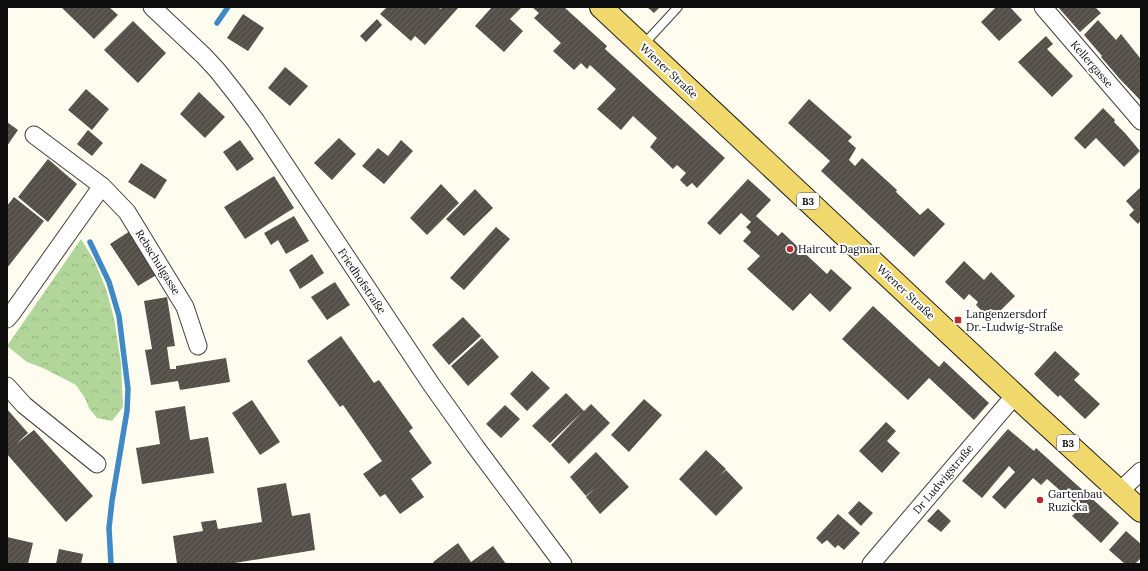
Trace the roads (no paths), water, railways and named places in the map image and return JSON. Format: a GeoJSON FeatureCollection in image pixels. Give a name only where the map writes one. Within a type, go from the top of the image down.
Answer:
{"type":"FeatureCollection","features":[{"type":"Feature","properties":{"kind":"main road","name":"Wiener Straße"},"geometry":{"type":"LineString","coordinates":[[601,7],[1141,511]]}},
{"type":"Feature","properties":{"kind":"street","name":"Friedhofstraße"},"geometry":{"type":"LineString","coordinates":[[152,7],[204,56],[236,94],[256,121],[431,384],[563,564]]}},
{"type":"Feature","properties":{"kind":"street","name":"Kellergasse"},"geometry":{"type":"LineString","coordinates":[[1042,7],[1141,120]]}},
{"type":"Feature","properties":{"kind":"street","name":"Rebschulgasse"},"geometry":{"type":"LineString","coordinates":[[34,135],[102,186],[127,212],[185,307],[198,346]]}},
{"type":"Feature","properties":{"kind":"street"},"geometry":{"type":"LineString","coordinates":[[7,318],[102,186]]}},
{"type":"Feature","properties":{"kind":"street"},"geometry":{"type":"LineString","coordinates":[[7,386],[24,405],[98,464]]}},
{"type":"Feature","properties":{"kind":"street","name":"Dr Ludwigstraße"},"geometry":{"type":"LineString","coordinates":[[871,564],[1016,394]]}},
{"type":"Feature","properties":{"kind":"street"},"geometry":{"type":"LineString","coordinates":[[1120,491],[1141,471]]}},
{"type":"Feature","properties":{"kind":"lane"},"geometry":{"type":"LineString","coordinates":[[642,45],[678,7]]}},
{"type":"Feature","properties":{"kind":"waterway"},"geometry":{"type":"LineString","coordinates":[[217,23],[228,7]]}},
{"type":"Feature","properties":{"kind":"waterway"},"geometry":{"type":"LineString","coordinates":[[90,242],[109,282],[119,316],[128,389],[127,411],[109,528],[111,564]]}},
{"type":"Feature","properties":{"kind":"place","name":"Haircut Dagmar"},"geometry":{"type":"Point","coordinates":[790,249]}},
{"type":"Feature","properties":{"kind":"place","name":"Langenzersdorf Dr.-Ludwig-Straße"},"geometry":{"type":"Point","coordinates":[958,320]}},
{"type":"Feature","properties":{"kind":"place","name":"Gartenbau Ruzicka"},"geometry":{"type":"Point","coordinates":[1040,500]}}]}
